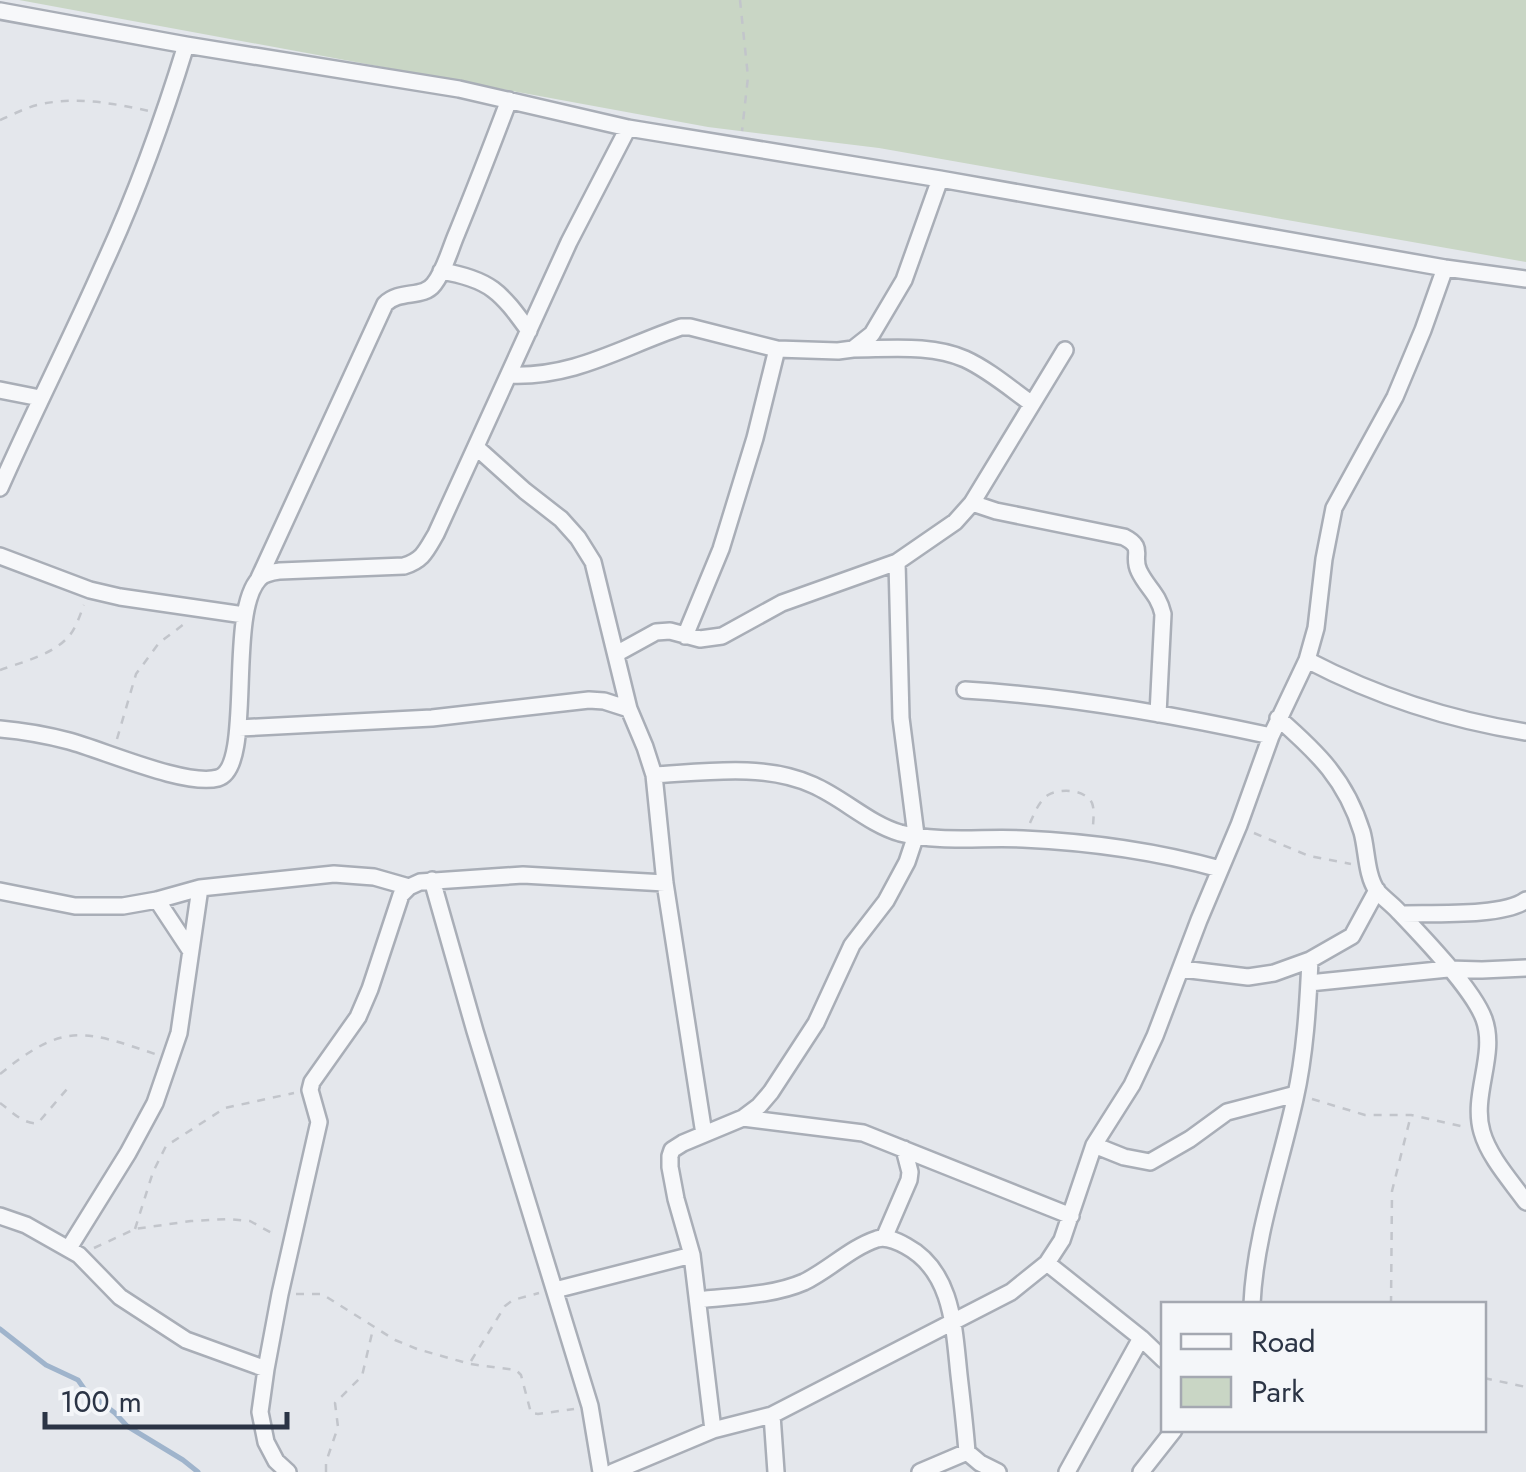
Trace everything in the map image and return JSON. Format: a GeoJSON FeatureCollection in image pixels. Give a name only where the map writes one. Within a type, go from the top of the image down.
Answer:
{"type":"FeatureCollection","features":[{"type":"Feature","properties":{"kind":"street"},"geometry":{"type":"LineString","coordinates":[[0,10],[186,45],[460,88],[628,128],[1526,279]]}},
{"type":"Feature","properties":{"kind":"street"},"geometry":{"type":"LineString","coordinates":[[0,488],[104,265],[164,114],[186,45]]}},
{"type":"Feature","properties":{"kind":"street"},"geometry":{"type":"LineString","coordinates":[[0,729],[73,742],[163,771],[200,778],[218,778],[227,773],[238,728],[244,615],[251,592],[386,304],[393,297],[428,290],[441,272],[509,100]]}},
{"type":"Feature","properties":{"kind":"street"},"geometry":{"type":"LineString","coordinates":[[259,578],[280,571],[404,566],[417,562],[436,534],[569,242],[628,128]]}},
{"type":"Feature","properties":{"kind":"street"},"geometry":{"type":"LineString","coordinates":[[854,349],[872,334],[904,280],[940,179]]}},
{"type":"Feature","properties":{"kind":"street"},"geometry":{"type":"LineString","coordinates":[[614,1472],[638,1468],[713,1430],[772,1415],[1011,1292],[1047,1262],[1062,1240],[1094,1146],[1132,1085],[1156,1036],[1278,718],[1307,660],[1316,628],[1334,508],[1395,396],[1444,268]]}},
{"type":"Feature","properties":{"kind":"street"},"geometry":{"type":"LineString","coordinates":[[441,272],[482,281],[500,293],[529,331]]}},
{"type":"Feature","properties":{"kind":"street"},"geometry":{"type":"LineString","coordinates":[[510,375],[555,373],[586,365],[690,326],[777,348],[945,352],[967,360],[1032,404]]}},
{"type":"Feature","properties":{"kind":"street"},"geometry":{"type":"LineString","coordinates":[[686,636],[720,549],[755,438],[777,348]]}},
{"type":"Feature","properties":{"kind":"street"},"geometry":{"type":"LineString","coordinates":[[616,654],[656,632],[670,631],[700,639],[722,636],[782,603],[897,562],[955,522],[972,503],[1065,350]]}},
{"type":"Feature","properties":{"kind":"street"},"geometry":{"type":"LineString","coordinates":[[0,390],[40,398]]}},
{"type":"Feature","properties":{"kind":"street"},"geometry":{"type":"LineString","coordinates":[[476,447],[561,519],[593,562],[629,709],[654,775],[665,883],[704,1134]]}},
{"type":"Feature","properties":{"kind":"street"},"geometry":{"type":"LineString","coordinates":[[972,503],[1134,541],[1138,569],[1160,602],[1163,614],[1158,714]]}},
{"type":"Feature","properties":{"kind":"street"},"geometry":{"type":"LineString","coordinates":[[0,556],[120,598],[244,615]]}},
{"type":"Feature","properties":{"kind":"street"},"geometry":{"type":"LineString","coordinates":[[713,1430],[692,1255],[676,1199],[670,1156],[675,1148],[743,1118],[771,1092],[816,1024],[852,945],[898,882],[907,862],[916,835],[901,718],[897,562]]}},
{"type":"Feature","properties":{"kind":"street"},"geometry":{"type":"LineString","coordinates":[[1307,660],[1347,680],[1425,709],[1526,732]]}},
{"type":"Feature","properties":{"kind":"street"},"geometry":{"type":"LineString","coordinates":[[965,690],[1022,694],[1158,714],[1271,736]]}},
{"type":"Feature","properties":{"kind":"street"},"geometry":{"type":"LineString","coordinates":[[238,728],[432,718],[590,700],[629,709]]}},
{"type":"Feature","properties":{"kind":"street"},"geometry":{"type":"LineString","coordinates":[[1278,718],[1318,752],[1340,781],[1354,808],[1377,890],[1474,1000],[1488,1039],[1480,1104],[1482,1130],[1526,1202]]}},
{"type":"Feature","properties":{"kind":"street"},"geometry":{"type":"LineString","coordinates":[[654,775],[750,771],[789,776],[812,784],[898,832],[1092,844],[1220,869]]}},
{"type":"Feature","properties":{"kind":"street"},"geometry":{"type":"LineString","coordinates":[[0,891],[75,906],[123,906],[200,888],[334,874],[374,877],[408,886],[432,880],[523,874],[665,883]]}},
{"type":"Feature","properties":{"kind":"street"},"geometry":{"type":"LineString","coordinates":[[432,880],[590,1406],[600,1472]]}},
{"type":"Feature","properties":{"kind":"street"},"geometry":{"type":"LineString","coordinates":[[288,1472],[276,1461],[266,1442],[260,1412],[280,1294],[319,1122],[310,1090],[358,1017],[401,895],[408,886]]}},
{"type":"Feature","properties":{"kind":"street"},"geometry":{"type":"LineString","coordinates":[[74,1251],[155,1102],[171,1059],[185,1006],[200,888]]}},
{"type":"Feature","properties":{"kind":"street"},"geometry":{"type":"LineString","coordinates":[[1182,970],[1248,977],[1274,973],[1310,960],[1352,936],[1377,890]]}},
{"type":"Feature","properties":{"kind":"street"},"geometry":{"type":"LineString","coordinates":[[157,900],[190,950]]}},
{"type":"Feature","properties":{"kind":"street"},"geometry":{"type":"LineString","coordinates":[[1401,914],[1486,911],[1520,905],[1526,900]]}},
{"type":"Feature","properties":{"kind":"street"},"geometry":{"type":"LineString","coordinates":[[1252,1302],[1261,1243],[1296,1094],[1310,960]]}},
{"type":"Feature","properties":{"kind":"street"},"geometry":{"type":"LineString","coordinates":[[1309,984],[1448,969],[1526,968]]}},
{"type":"Feature","properties":{"kind":"street"},"geometry":{"type":"LineString","coordinates":[[1094,1146],[1150,1162],[1190,1140],[1227,1112],[1296,1094]]}},
{"type":"Feature","properties":{"kind":"street"},"geometry":{"type":"LineString","coordinates":[[743,1118],[863,1133],[1071,1216]]}},
{"type":"Feature","properties":{"kind":"street"},"geometry":{"type":"LineString","coordinates":[[884,1238],[910,1180],[904,1149]]}},
{"type":"Feature","properties":{"kind":"street"},"geometry":{"type":"LineString","coordinates":[[0,1216],[26,1224],[74,1251],[120,1297],[186,1340],[266,1369]]}},
{"type":"Feature","properties":{"kind":"street"},"geometry":{"type":"LineString","coordinates":[[698,1300],[778,1289],[804,1281],[876,1240],[898,1241],[917,1252],[934,1270],[946,1294],[953,1322],[968,1452],[998,1472]]}},
{"type":"Feature","properties":{"kind":"street"},"geometry":{"type":"LineString","coordinates":[[555,1290],[692,1255]]}},
{"type":"Feature","properties":{"kind":"street"},"geometry":{"type":"LineString","coordinates":[[1047,1262],[1161,1357]]}},
{"type":"Feature","properties":{"kind":"street"},"geometry":{"type":"LineString","coordinates":[[1067,1472],[1141,1338]]}},
{"type":"Feature","properties":{"kind":"street"},"geometry":{"type":"LineString","coordinates":[[772,1415],[776,1472]]}},
{"type":"Feature","properties":{"kind":"street"},"geometry":{"type":"LineString","coordinates":[[1142,1472],[1172,1432]]}},
{"type":"Feature","properties":{"kind":"street"},"geometry":{"type":"LineString","coordinates":[[920,1472],[968,1452]]}},
{"type":"Feature","properties":{"kind":"path"},"geometry":{"type":"LineString","coordinates":[[740,0],[748,77],[740,147]]}},
{"type":"Feature","properties":{"kind":"path"},"geometry":{"type":"LineString","coordinates":[[0,120],[35,105],[71,99],[164,114]]}},
{"type":"Feature","properties":{"kind":"path"},"geometry":{"type":"LineString","coordinates":[[0,670],[35,657],[69,636],[90,590]]}},
{"type":"Feature","properties":{"kind":"path"},"geometry":{"type":"LineString","coordinates":[[112,756],[136,674],[146,658],[159,643],[205,608]]}},
{"type":"Feature","properties":{"kind":"path"},"geometry":{"type":"LineString","coordinates":[[1022,839],[1048,795],[1076,792],[1084,794],[1094,808],[1092,844]]}},
{"type":"Feature","properties":{"kind":"path"},"geometry":{"type":"LineString","coordinates":[[1239,826],[1309,856],[1369,867]]}},
{"type":"Feature","properties":{"kind":"path"},"geometry":{"type":"LineString","coordinates":[[0,1074],[45,1042],[87,1034],[171,1059]]}},
{"type":"Feature","properties":{"kind":"path"},"geometry":{"type":"LineString","coordinates":[[0,1103],[34,1125],[68,1089]]}},
{"type":"Feature","properties":{"kind":"path"},"geometry":{"type":"LineString","coordinates":[[135,1229],[152,1172],[166,1146],[225,1108],[310,1090]]}},
{"type":"Feature","properties":{"kind":"path"},"geometry":{"type":"LineString","coordinates":[[1296,1094],[1365,1115],[1411,1114],[1482,1130]]}},
{"type":"Feature","properties":{"kind":"path"},"geometry":{"type":"LineString","coordinates":[[1391,1302],[1392,1192],[1411,1114]]}},
{"type":"Feature","properties":{"kind":"path"},"geometry":{"type":"LineString","coordinates":[[74,1251],[135,1229],[229,1218],[250,1220],[290,1245]]}},
{"type":"Feature","properties":{"kind":"path"},"geometry":{"type":"LineString","coordinates":[[470,1364],[505,1306],[522,1296],[555,1290]]}},
{"type":"Feature","properties":{"kind":"path"},"geometry":{"type":"LineString","coordinates":[[280,1294],[322,1294],[416,1349],[470,1364],[516,1370],[531,1413],[590,1406]]}},
{"type":"Feature","properties":{"kind":"path"},"geometry":{"type":"LineString","coordinates":[[326,1472],[338,1426],[335,1403],[362,1376],[374,1327]]}},
{"type":"Feature","properties":{"kind":"path"},"geometry":{"type":"LineString","coordinates":[[1486,1378],[1526,1387]]}},
{"type":"Feature","properties":{"kind":"green space"},"geometry":{"type":"Polygon","coordinates":[[[19,0],[1526,0],[1526,262],[879,148],[708,127],[19,0]]]}},
{"type":"Feature","properties":{"kind":"waterway"},"geometry":{"type":"LineString","coordinates":[[0,1329],[46,1365],[78,1380],[127,1426],[198,1472]]}}]}
